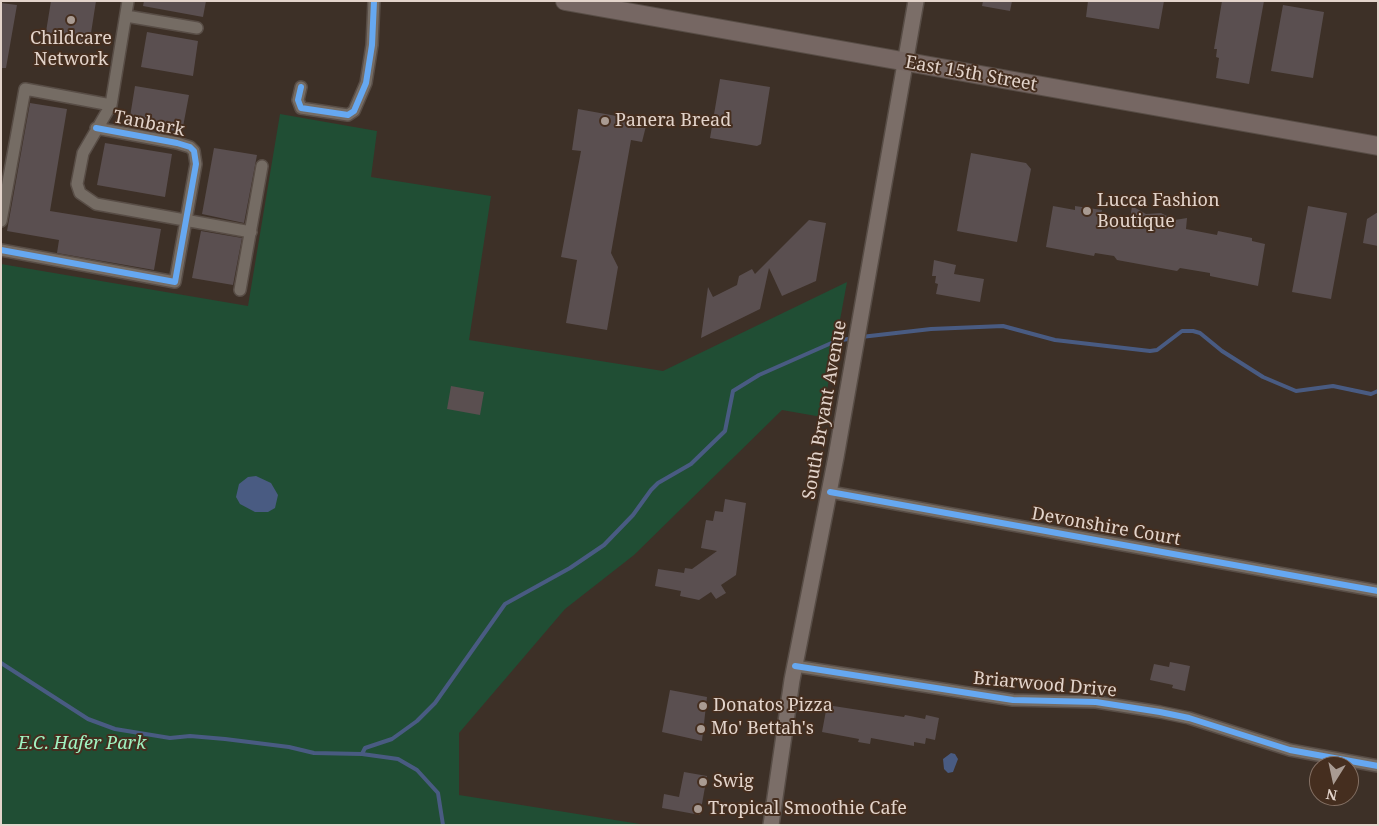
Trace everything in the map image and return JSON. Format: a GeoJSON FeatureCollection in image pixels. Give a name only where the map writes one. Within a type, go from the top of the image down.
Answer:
{"type":"FeatureCollection","features":[{"type":"Feature","properties":{"kind":"main road","name":"East 15th Street"},"geometry":{"type":"LineString","coordinates":[[565,1],[1378,146]]}},
{"type":"Feature","properties":{"kind":"main road","name":"South Bryant Avenue"},"geometry":{"type":"LineString","coordinates":[[771,825],[795,666],[830,492],[916,1]]}},
{"type":"Feature","properties":{"kind":"street"},"geometry":{"type":"LineString","coordinates":[[128,1],[111,105],[83,152],[78,170],[77,184],[84,197],[96,204],[251,232]]}},
{"type":"Feature","properties":{"kind":"street"},"geometry":{"type":"LineString","coordinates":[[301,87],[298,100],[301,108],[348,115],[354,111],[366,82],[372,44],[374,1]]}},
{"type":"Feature","properties":{"kind":"street"},"geometry":{"type":"LineString","coordinates":[[126,16],[197,28]]}},
{"type":"Feature","properties":{"kind":"street"},"geometry":{"type":"LineString","coordinates":[[1,221],[25,89],[111,105]]}},
{"type":"Feature","properties":{"kind":"street","name":"Tanbark"},"geometry":{"type":"LineString","coordinates":[[96,128],[190,147],[194,152],[196,164],[186,220]]}},
{"type":"Feature","properties":{"kind":"street"},"geometry":{"type":"LineString","coordinates":[[240,290],[262,166]]}},
{"type":"Feature","properties":{"kind":"street"},"geometry":{"type":"LineString","coordinates":[[1,250],[176,282],[186,220]]}},
{"type":"Feature","properties":{"kind":"street","name":"Devonshire Court"},"geometry":{"type":"LineString","coordinates":[[830,492],[1378,591]]}},
{"type":"Feature","properties":{"kind":"street","name":"Briarwood Drive"},"geometry":{"type":"LineString","coordinates":[[795,666],[1013,700],[1096,702],[1160,712],[1189,718],[1290,750],[1378,766]]}},
{"type":"Feature","properties":{"kind":"green space","name":"E.C. Hafer Park"},"geometry":{"type":"Polygon","coordinates":[[[280,114],[377,131],[371,177],[491,196],[469,340],[663,371],[847,282],[822,417],[782,410],[634,555],[565,609],[459,733],[459,795],[646,825],[1,825],[1,264],[248,306],[280,114]]]}},
{"type":"Feature","properties":{"kind":"water"},"geometry":{"type":"Polygon","coordinates":[[[256,476],[271,483],[278,495],[275,508],[268,512],[255,512],[240,504],[236,497],[239,484],[248,477],[256,476]]]}},
{"type":"Feature","properties":{"kind":"water"},"geometry":{"type":"Polygon","coordinates":[[[951,753],[955,754],[958,759],[953,772],[948,773],[944,769],[943,759],[951,753]]]}},
{"type":"Feature","properties":{"kind":"building","name":"Childcare Network"},"geometry":{"type":"Polygon","coordinates":[[[51,1],[96,1],[89,46],[45,38],[51,1]]]}},
{"type":"Feature","properties":{"kind":"building"},"geometry":{"type":"Polygon","coordinates":[[[144,1],[206,1],[203,17],[143,6],[144,1]]]}},
{"type":"Feature","properties":{"kind":"building"},"geometry":{"type":"Polygon","coordinates":[[[983,1],[1012,1],[1010,11],[982,6],[983,1]]]}},
{"type":"Feature","properties":{"kind":"building"},"geometry":{"type":"Polygon","coordinates":[[[1088,1],[1164,1],[1159,29],[1086,17],[1088,1]]]}},
{"type":"Feature","properties":{"kind":"building"},"geometry":{"type":"Polygon","coordinates":[[[1222,1],[1264,1],[1249,84],[1216,78],[1219,58],[1216,57],[1217,49],[1214,49],[1222,1]]]}},
{"type":"Feature","properties":{"kind":"building"},"geometry":{"type":"Polygon","coordinates":[[[1,3],[17,5],[6,68],[1,68],[1,3]]]}},
{"type":"Feature","properties":{"kind":"building"},"geometry":{"type":"Polygon","coordinates":[[[1283,5],[1324,12],[1313,78],[1271,71],[1283,5]]]}},
{"type":"Feature","properties":{"kind":"building"},"geometry":{"type":"Polygon","coordinates":[[[147,32],[198,41],[193,76],[141,67],[147,32]]]}},
{"type":"Feature","properties":{"kind":"building"},"geometry":{"type":"Polygon","coordinates":[[[720,79],[770,87],[761,144],[757,146],[710,138],[720,79]]]}},
{"type":"Feature","properties":{"kind":"building"},"geometry":{"type":"Polygon","coordinates":[[[135,86],[189,95],[182,132],[129,123],[135,86]]]}},
{"type":"Feature","properties":{"kind":"building"},"geometry":{"type":"Polygon","coordinates":[[[30,103],[67,109],[50,211],[161,229],[154,270],[57,253],[59,240],[7,231],[30,103]]]}},
{"type":"Feature","properties":{"kind":"building"},"geometry":{"type":"Polygon","coordinates":[[[578,109],[633,119],[638,115],[646,126],[642,142],[631,140],[611,253],[618,267],[607,330],[566,323],[577,260],[561,257],[581,151],[572,150],[578,109]]]}},
{"type":"Feature","properties":{"kind":"building"},"geometry":{"type":"Polygon","coordinates":[[[105,143],[172,154],[165,197],[97,185],[105,143]]]}},
{"type":"Feature","properties":{"kind":"building"},"geometry":{"type":"Polygon","coordinates":[[[214,148],[257,155],[244,223],[202,214],[214,148]]]}},
{"type":"Feature","properties":{"kind":"building"},"geometry":{"type":"Polygon","coordinates":[[[971,153],[1026,163],[1031,169],[1017,242],[957,231],[971,153]]]}},
{"type":"Feature","properties":{"kind":"building"},"geometry":{"type":"Polygon","coordinates":[[[1053,206],[1075,210],[1075,206],[1102,210],[1101,214],[1130,220],[1132,206],[1146,214],[1161,213],[1175,220],[1187,218],[1186,229],[1217,235],[1218,231],[1252,238],[1252,241],[1265,244],[1258,286],[1210,276],[1210,273],[1180,268],[1177,271],[1117,260],[1114,256],[1095,253],[1094,256],[1046,247],[1053,206]]]}},
{"type":"Feature","properties":{"kind":"building"},"geometry":{"type":"Polygon","coordinates":[[[1308,206],[1347,213],[1331,299],[1292,292],[1308,206]]]}},
{"type":"Feature","properties":{"kind":"building"},"geometry":{"type":"Polygon","coordinates":[[[1378,212],[1378,246],[1363,243],[1367,219],[1378,212]]]}},
{"type":"Feature","properties":{"kind":"building"},"geometry":{"type":"Polygon","coordinates":[[[809,220],[826,223],[816,281],[782,296],[769,268],[760,309],[701,338],[708,287],[713,297],[737,285],[739,276],[752,269],[755,274],[809,220]]]}},
{"type":"Feature","properties":{"kind":"building"},"geometry":{"type":"Polygon","coordinates":[[[201,231],[242,238],[233,285],[192,278],[201,231]]]}},
{"type":"Feature","properties":{"kind":"building"},"geometry":{"type":"Polygon","coordinates":[[[934,260],[956,265],[954,274],[984,279],[980,302],[936,294],[938,284],[935,283],[936,276],[932,276],[934,260]]]}},
{"type":"Feature","properties":{"kind":"building"},"geometry":{"type":"Polygon","coordinates":[[[451,386],[484,392],[480,415],[447,409],[451,386]]]}},
{"type":"Feature","properties":{"kind":"building"},"geometry":{"type":"Polygon","coordinates":[[[725,499],[746,503],[736,575],[721,585],[726,593],[716,599],[711,592],[699,600],[680,596],[681,591],[655,586],[658,569],[684,573],[685,568],[692,569],[717,551],[701,548],[706,520],[713,521],[715,511],[723,512],[725,499]]]}},
{"type":"Feature","properties":{"kind":"building"},"geometry":{"type":"Polygon","coordinates":[[[1170,662],[1190,666],[1185,691],[1172,688],[1173,685],[1150,680],[1154,664],[1169,667],[1170,662]]]}},
{"type":"Feature","properties":{"kind":"building"},"geometry":{"type":"Polygon","coordinates":[[[670,690],[707,697],[702,741],[662,732],[670,690]]]}},
{"type":"Feature","properties":{"kind":"building"},"geometry":{"type":"Polygon","coordinates":[[[827,705],[904,717],[905,715],[925,719],[926,715],[939,718],[935,740],[926,738],[925,744],[914,742],[914,746],[871,738],[870,744],[858,742],[859,739],[822,732],[827,705]]]}},
{"type":"Feature","properties":{"kind":"building"},"geometry":{"type":"Polygon","coordinates":[[[684,772],[707,776],[700,815],[662,808],[664,794],[679,797],[684,772]]]}},
{"type":"Feature","properties":{"kind":"waterway"},"geometry":{"type":"LineString","coordinates":[[861,337],[931,329],[1003,326],[1055,340],[1150,351],[1157,350],[1182,331],[1193,331],[1200,333],[1222,351],[1263,377],[1296,391],[1333,386],[1371,394],[1378,391]]}},
{"type":"Feature","properties":{"kind":"waterway"},"geometry":{"type":"LineString","coordinates":[[362,754],[365,748],[392,739],[417,721],[435,703],[505,604],[570,568],[604,545],[633,515],[658,483],[691,464],[725,431],[733,391],[759,375],[836,341],[854,338]]}},
{"type":"Feature","properties":{"kind":"waterway"},"geometry":{"type":"LineString","coordinates":[[1,663],[88,719],[115,729],[170,738],[190,736],[225,739],[289,747],[314,753],[362,754],[398,759],[417,770],[438,793],[443,825]]}},
{"type":"Feature","properties":{"kind":"cycle path"},"geometry":{"type":"LineString","coordinates":[[301,87],[298,100],[301,108],[348,115],[354,111],[366,83],[372,45],[374,1]]}},
{"type":"Feature","properties":{"kind":"cycle path"},"geometry":{"type":"LineString","coordinates":[[1,250],[175,282],[196,164],[194,151],[190,147],[177,143],[96,128]]}},
{"type":"Feature","properties":{"kind":"cycle path"},"geometry":{"type":"LineString","coordinates":[[830,492],[1378,591]]}},
{"type":"Feature","properties":{"kind":"cycle path"},"geometry":{"type":"LineString","coordinates":[[795,666],[1013,700],[1096,702],[1160,712],[1189,718],[1290,750],[1378,766]]}},
{"type":"Feature","properties":{"kind":"place","name":"Childcare Network"},"geometry":{"type":"Point","coordinates":[71,20]}},
{"type":"Feature","properties":{"kind":"place","name":"Panera Bread"},"geometry":{"type":"Point","coordinates":[605,121]}},
{"type":"Feature","properties":{"kind":"place","name":"Lucca Fashion Boutique"},"geometry":{"type":"Point","coordinates":[1087,211]}},
{"type":"Feature","properties":{"kind":"place","name":"Donatos Pizza"},"geometry":{"type":"Point","coordinates":[703,706]}},
{"type":"Feature","properties":{"kind":"place","name":"Mo' Bettah's"},"geometry":{"type":"Point","coordinates":[701,729]}},
{"type":"Feature","properties":{"kind":"place","name":"Swig"},"geometry":{"type":"Point","coordinates":[703,782]}},
{"type":"Feature","properties":{"kind":"place","name":"Tropical Smoothie Cafe"},"geometry":{"type":"Point","coordinates":[698,809]}}]}
